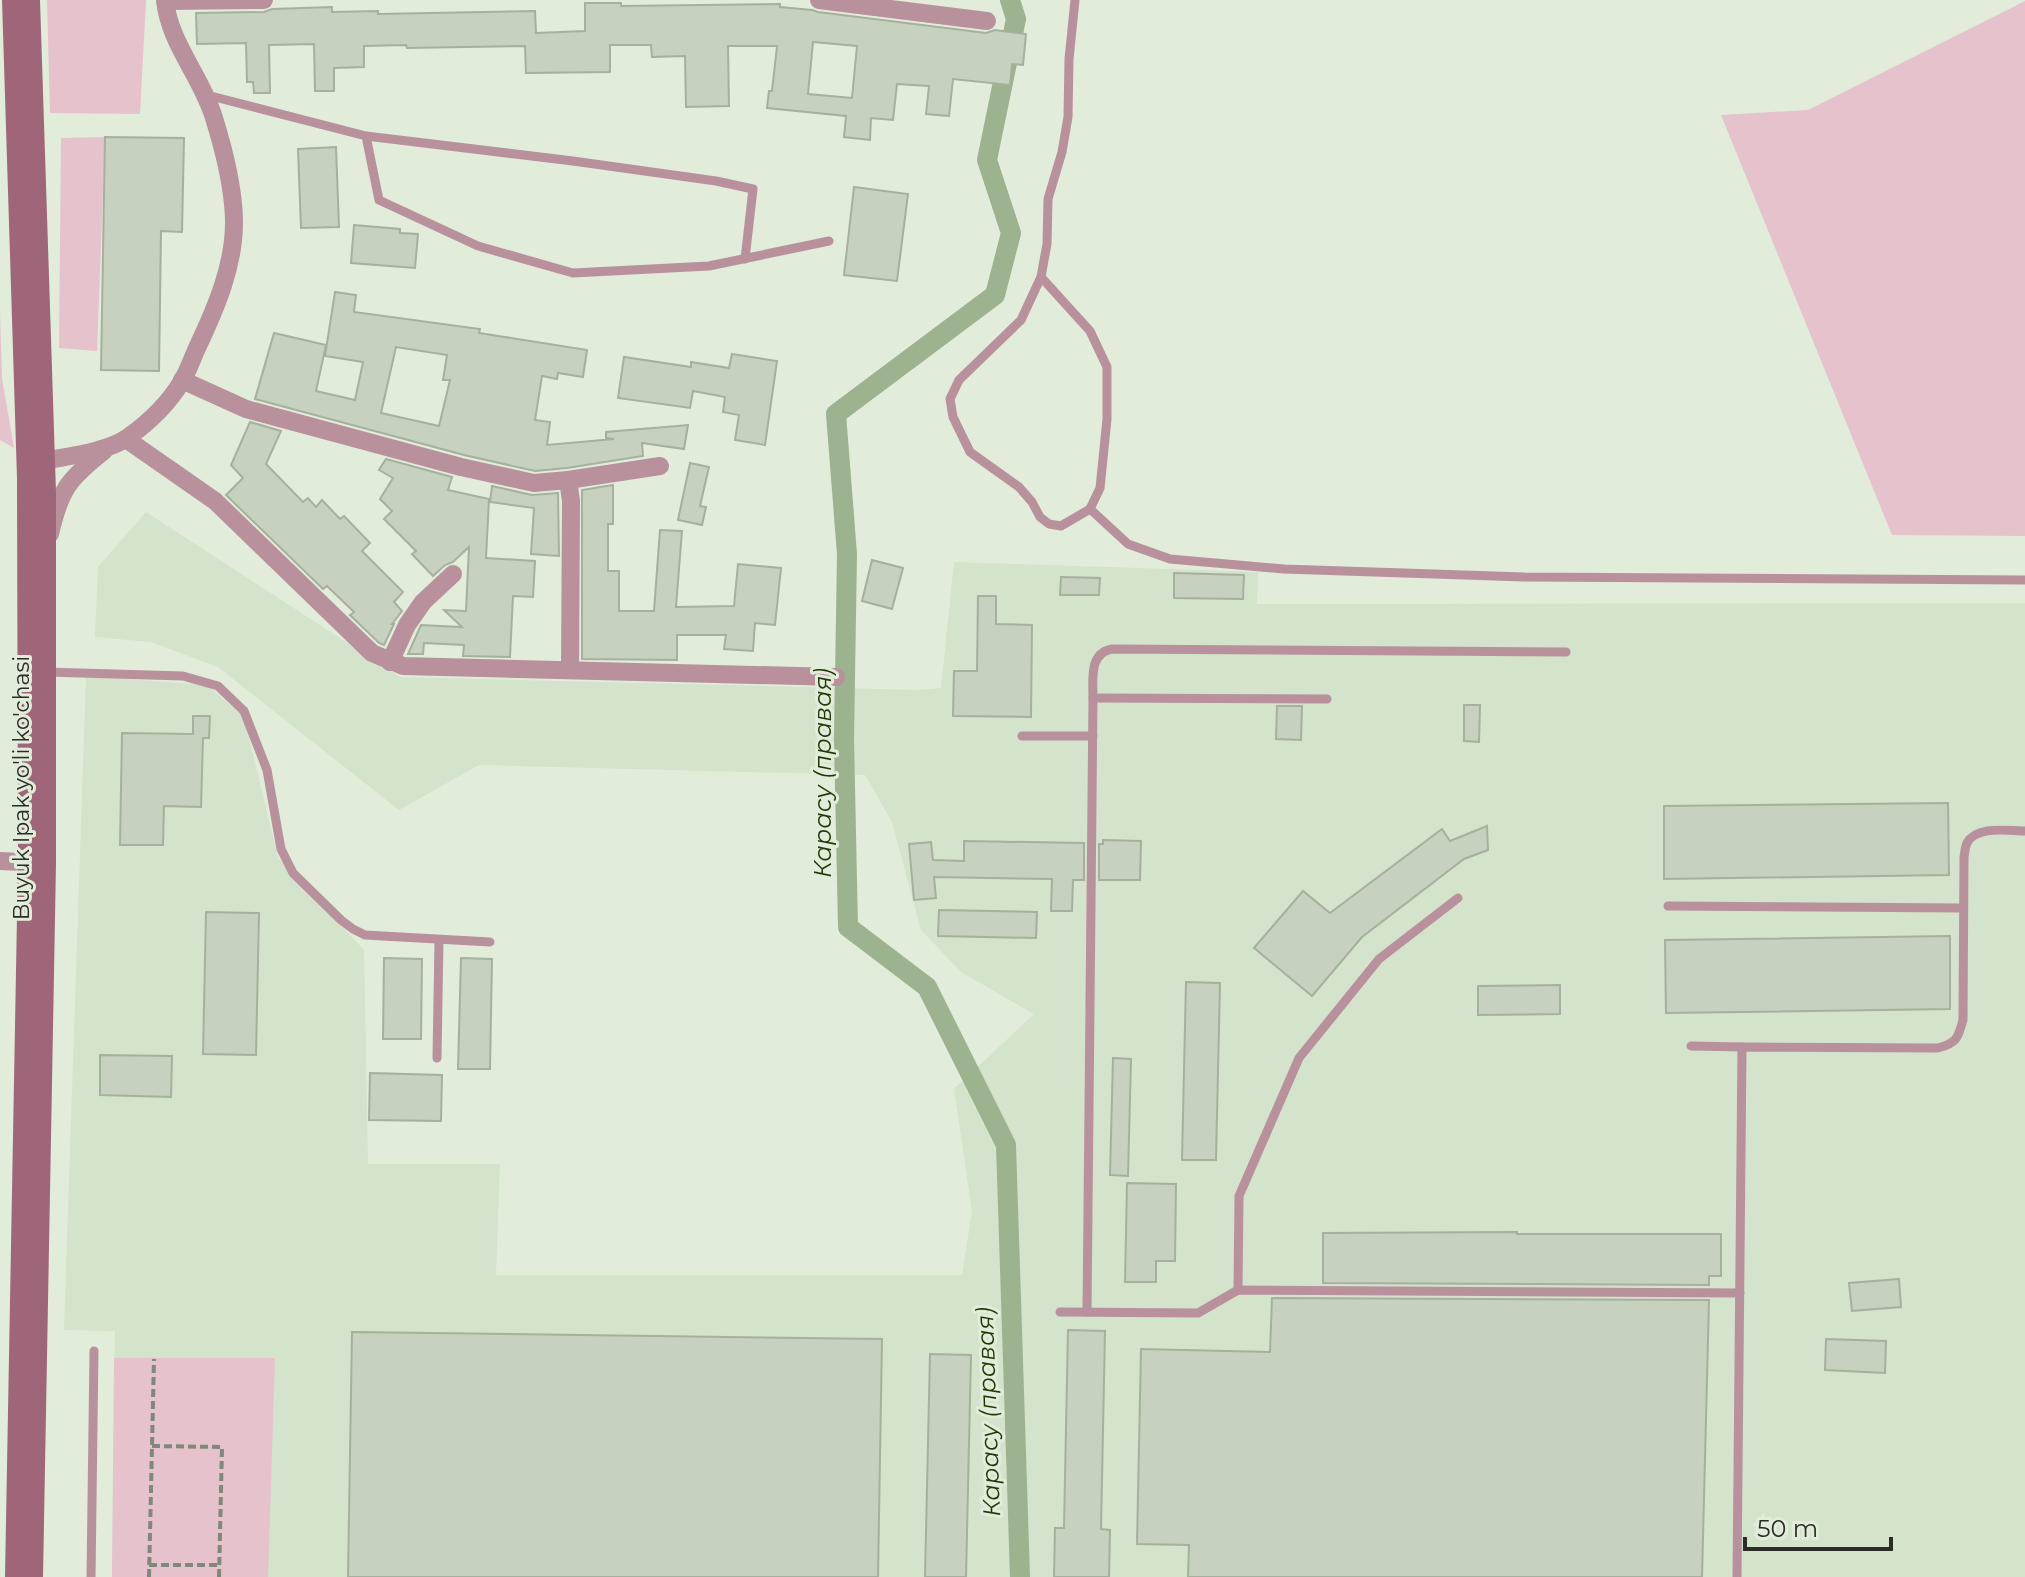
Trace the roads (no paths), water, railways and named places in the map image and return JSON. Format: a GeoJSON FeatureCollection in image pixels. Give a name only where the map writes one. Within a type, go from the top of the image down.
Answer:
{"type":"FeatureCollection","features":[{"type":"Feature","properties":{"kind":"street","name":"Buyuk Ipak yo'li ko'chasi"},"geometry":{"type":"LineString","coordinates":[[30,0],[14,15],[36,462],[33,1577]]}},
{"type":"Feature","properties":{"kind":"street"},"geometry":{"type":"LineString","coordinates":[[36,462],[109,447],[126,439],[160,410],[182,380],[225,281],[232,250],[234,220],[232,191],[207,95],[167,18],[165,1],[264,0]]}},
{"type":"Feature","properties":{"kind":"street"},"geometry":{"type":"LineString","coordinates":[[819,0],[987,21]]}},
{"type":"Feature","properties":{"kind":"street"},"geometry":{"type":"LineString","coordinates":[[182,380],[246,409],[461,467],[534,483],[660,466]]}},
{"type":"Feature","properties":{"kind":"street"},"geometry":{"type":"LineString","coordinates":[[126,439],[215,501],[372,653],[390,662],[403,666],[836,677]]}},
{"type":"Feature","properties":{"kind":"street"},"geometry":{"type":"LineString","coordinates":[[46,553],[59,501],[67,485],[109,447]]}},
{"type":"Feature","properties":{"kind":"street","name":"Buyuk Ipak yo'li ko'chasi"},"geometry":{"type":"LineString","coordinates":[[15,1577],[37,862],[46,672],[46,553],[36,462]]}},
{"type":"Feature","properties":{"kind":"street"},"geometry":{"type":"LineString","coordinates":[[568,480],[571,501],[570,670]]}},
{"type":"Feature","properties":{"kind":"street"},"geometry":{"type":"LineString","coordinates":[[390,662],[407,625],[423,602],[453,574]]}},
{"type":"Feature","properties":{"kind":"street"},"geometry":{"type":"LineString","coordinates":[[0,861],[37,862]]}},
{"type":"Feature","properties":{"kind":"lane"},"geometry":{"type":"LineString","coordinates":[[1041,277],[1090,331],[1107,367],[1107,419],[1100,488],[1090,509],[1061,526],[1049,524],[1040,517],[1019,487],[970,452],[953,417],[950,399],[959,380],[1021,320],[1041,277],[1047,244],[1048,199],[1062,152],[1068,117],[1069,59],[1075,0]]}},
{"type":"Feature","properties":{"kind":"lane"},"geometry":{"type":"LineString","coordinates":[[207,95],[366,136],[587,163],[753,189],[745,259]]}},
{"type":"Feature","properties":{"kind":"lane"},"geometry":{"type":"LineString","coordinates":[[366,136],[379,200],[478,246],[573,273],[709,266],[829,241]]}},
{"type":"Feature","properties":{"kind":"lane"},"geometry":{"type":"LineString","coordinates":[[1090,509],[1128,544],[1170,559],[1284,569],[1524,577],[2025,580]]}},
{"type":"Feature","properties":{"kind":"lane"},"geometry":{"type":"LineString","coordinates":[[1087,1312],[1093,698],[1096,658],[1103,651],[1112,649],[1566,652]]}},
{"type":"Feature","properties":{"kind":"lane"},"geometry":{"type":"LineString","coordinates":[[46,672],[183,676],[218,686],[244,711],[267,770],[281,849],[293,873],[353,929],[365,935],[490,942]]}},
{"type":"Feature","properties":{"kind":"lane"},"geometry":{"type":"LineString","coordinates":[[1093,698],[1327,699]]}},
{"type":"Feature","properties":{"kind":"lane"},"geometry":{"type":"LineString","coordinates":[[1022,736],[1093,736]]}},
{"type":"Feature","properties":{"kind":"lane"},"geometry":{"type":"LineString","coordinates":[[1691,1046],[1938,1048],[1951,1044],[1959,1036],[1963,1020],[1964,857],[1967,843],[1976,834],[2025,831]]}},
{"type":"Feature","properties":{"kind":"lane"},"geometry":{"type":"LineString","coordinates":[[1238,1290],[1239,1196],[1299,1058],[1379,959],[1458,898]]}},
{"type":"Feature","properties":{"kind":"lane"},"geometry":{"type":"LineString","coordinates":[[1668,906],[1963,908]]}},
{"type":"Feature","properties":{"kind":"lane"},"geometry":{"type":"LineString","coordinates":[[437,1058],[439,940]]}},
{"type":"Feature","properties":{"kind":"lane"},"geometry":{"type":"LineString","coordinates":[[1737,1577],[1742,1047]]}},
{"type":"Feature","properties":{"kind":"lane"},"geometry":{"type":"LineString","coordinates":[[1060,1312],[1198,1313],[1238,1290],[1740,1293]]}},
{"type":"Feature","properties":{"kind":"lane"},"geometry":{"type":"LineString","coordinates":[[91,1577],[94,1351]]}},
{"type":"Feature","properties":{"kind":"waterway","name":"Карасу (правая)"},"geometry":{"type":"LineString","coordinates":[[1010,0],[1016,19],[987,160],[1011,233],[995,295],[836,414],[847,554],[844,739],[848,927],[927,987],[1006,1145],[1020,1577]]}}]}
